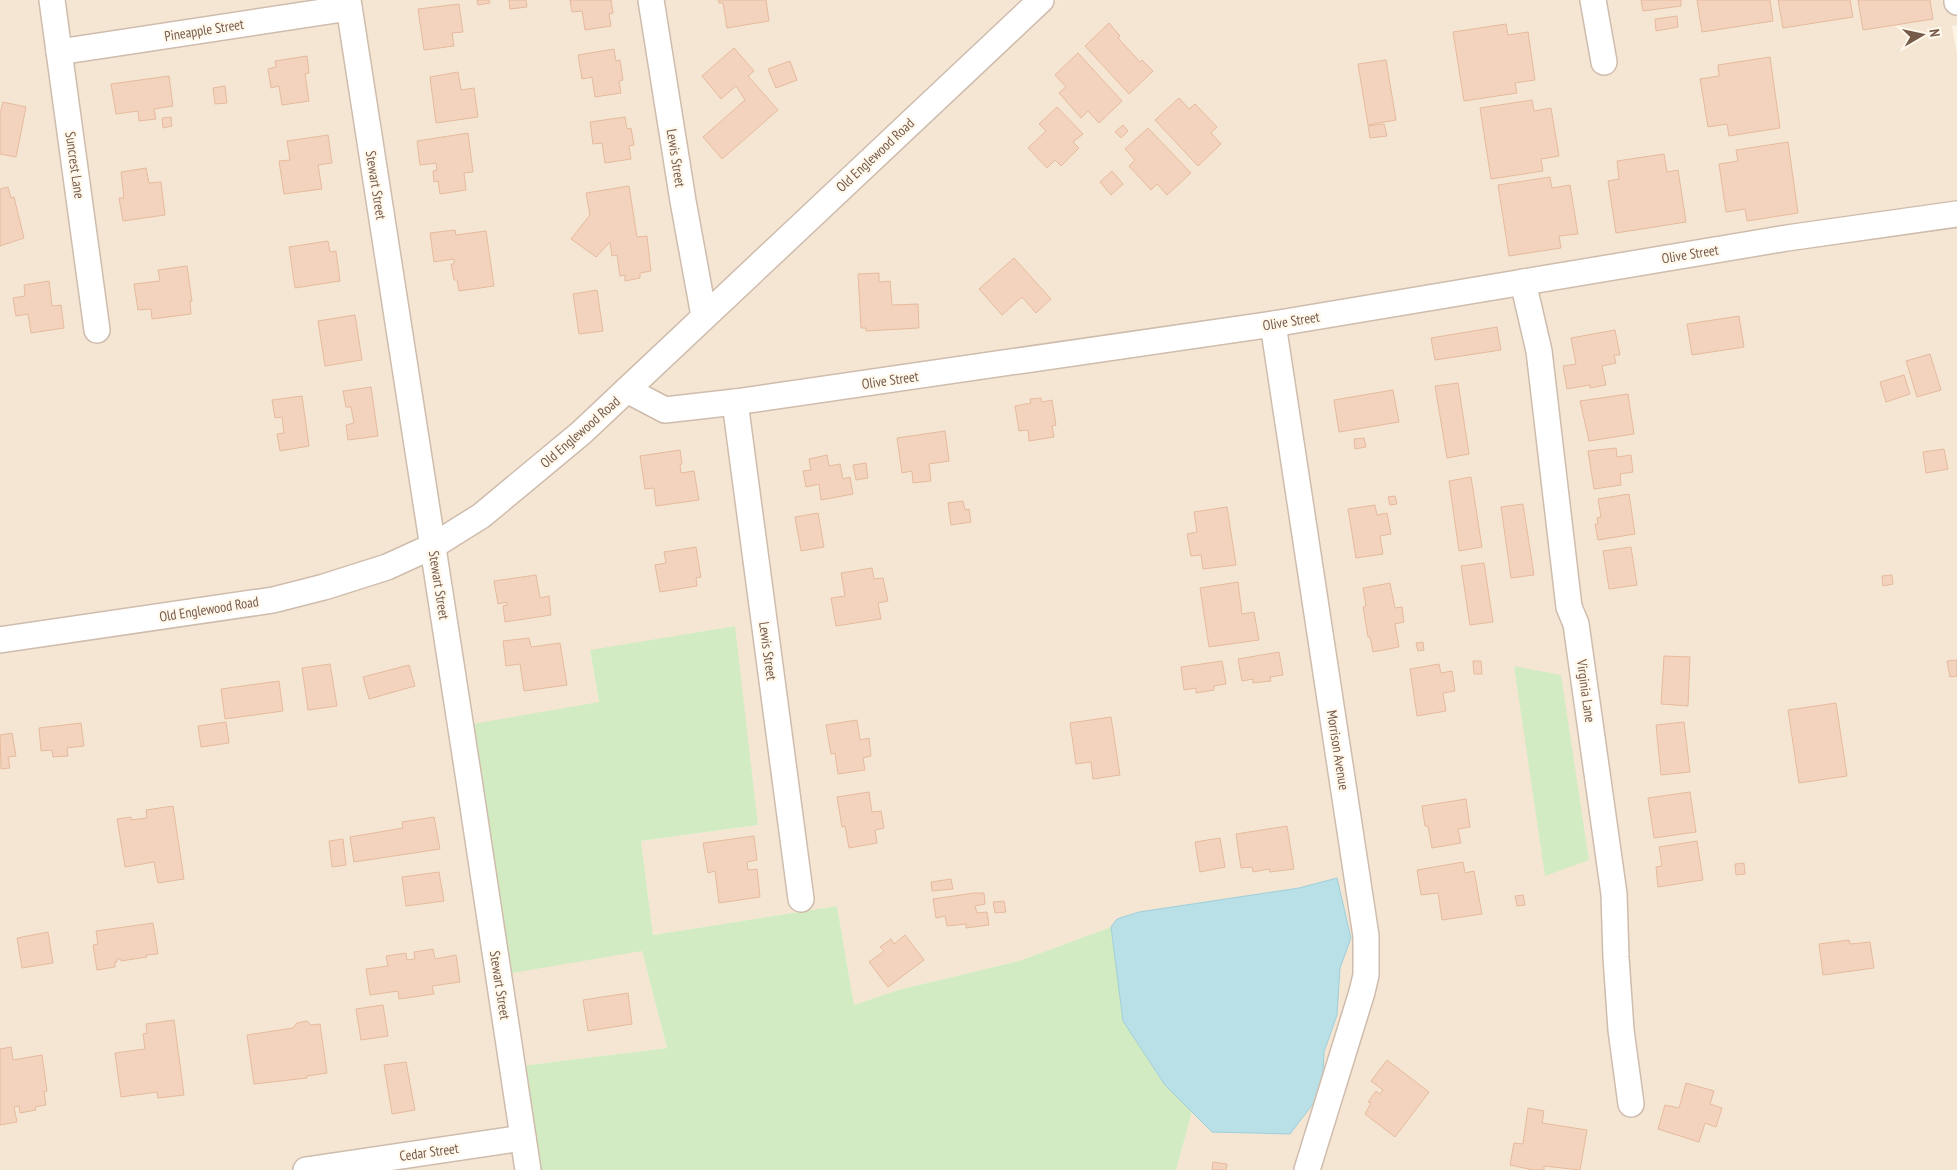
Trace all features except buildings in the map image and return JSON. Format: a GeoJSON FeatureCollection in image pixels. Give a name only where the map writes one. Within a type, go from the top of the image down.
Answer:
{"type":"FeatureCollection","features":[{"type":"Feature","properties":{"kind":"street","name":"Suncrest Lane"},"geometry":{"type":"LineString","coordinates":[[52,0],[97,330]]}},
{"type":"Feature","properties":{"kind":"street","name":"Lewis Street"},"geometry":{"type":"LineString","coordinates":[[651,0],[683,201],[704,316]]}},
{"type":"Feature","properties":{"kind":"street","name":"Old Englewood Road"},"geometry":{"type":"LineString","coordinates":[[0,640],[273,600],[324,587],[388,567],[433,546],[480,516],[581,433],[1041,0]]}},
{"type":"Feature","properties":{"kind":"street"},"geometry":{"type":"LineString","coordinates":[[1593,0],[1604,62]]}},
{"type":"Feature","properties":{"kind":"street","name":"Pineapple Street"},"geometry":{"type":"LineString","coordinates":[[59,52],[348,4]]}},
{"type":"Feature","properties":{"kind":"street","name":"Stewart Street"},"geometry":{"type":"LineString","coordinates":[[348,4],[528,1170]]}},
{"type":"Feature","properties":{"kind":"street","name":"Olive Street"},"geometry":{"type":"LineString","coordinates":[[627,390],[665,410],[735,402],[1273,324],[1787,238],[1957,214]]}},
{"type":"Feature","properties":{"kind":"street","name":"Virginia Lane"},"geometry":{"type":"LineString","coordinates":[[1522,282],[1539,351],[1569,608],[1576,624],[1613,885],[1621,1030],[1632,1104]]}},
{"type":"Feature","properties":{"kind":"street","name":"Morrison Avenue"},"geometry":{"type":"LineString","coordinates":[[1273,324],[1366,936],[1366,975],[1362,992],[1307,1170]]}},
{"type":"Feature","properties":{"kind":"street","name":"Lewis Street"},"geometry":{"type":"LineString","coordinates":[[735,402],[801,898]]}},
{"type":"Feature","properties":{"kind":"street","name":"Cedar Street"},"geometry":{"type":"LineString","coordinates":[[306,1170],[523,1138]]}},
{"type":"Feature","properties":{"kind":"shaded area"},"geometry":{"type":"Polygon","coordinates":[[[0,0],[1024,0],[573,425],[473,507],[427,537],[383,557],[320,577],[271,589],[0,630],[0,0]]]}},
{"type":"Feature","properties":{"kind":"shaded area"},"geometry":{"type":"Polygon","coordinates":[[[1057,0],[1957,0],[1957,25],[1952,26],[1957,54],[1957,1170],[1176,1170],[1192,1112],[1212,1132],[1322,1092],[1324,1052],[1337,1015],[1340,967],[1351,938],[1337,878],[1299,888],[1117,919],[1111,927],[1019,961],[898,990],[854,1005],[837,906],[653,935],[641,841],[758,825],[734,626],[590,651],[642,951],[667,1048],[521,1066],[537,1170],[0,1170],[0,652],[393,577],[713,323],[1057,0]]]}},
{"type":"Feature","properties":{"kind":"green space"},"geometry":{"type":"Polygon","coordinates":[[[735,626],[758,825],[641,841],[653,935],[837,906],[854,1005],[898,990],[1019,961],[1111,927],[1123,1021],[1165,1085],[1192,1112],[1176,1170],[537,1170],[521,1066],[667,1048],[642,951],[506,974],[467,725],[599,702],[590,650],[735,626]]]}},
{"type":"Feature","properties":{"kind":"green space"},"geometry":{"type":"Polygon","coordinates":[[[1514,666],[1561,675],[1589,860],[1545,876],[1514,666]]]}},
{"type":"Feature","properties":{"kind":"water"},"geometry":{"type":"Polygon","coordinates":[[[1337,878],[1351,938],[1340,968],[1337,1015],[1324,1052],[1322,1092],[1290,1134],[1212,1132],[1165,1085],[1123,1021],[1111,927],[1117,919],[1139,912],[1299,888],[1337,878]]]}}]}
